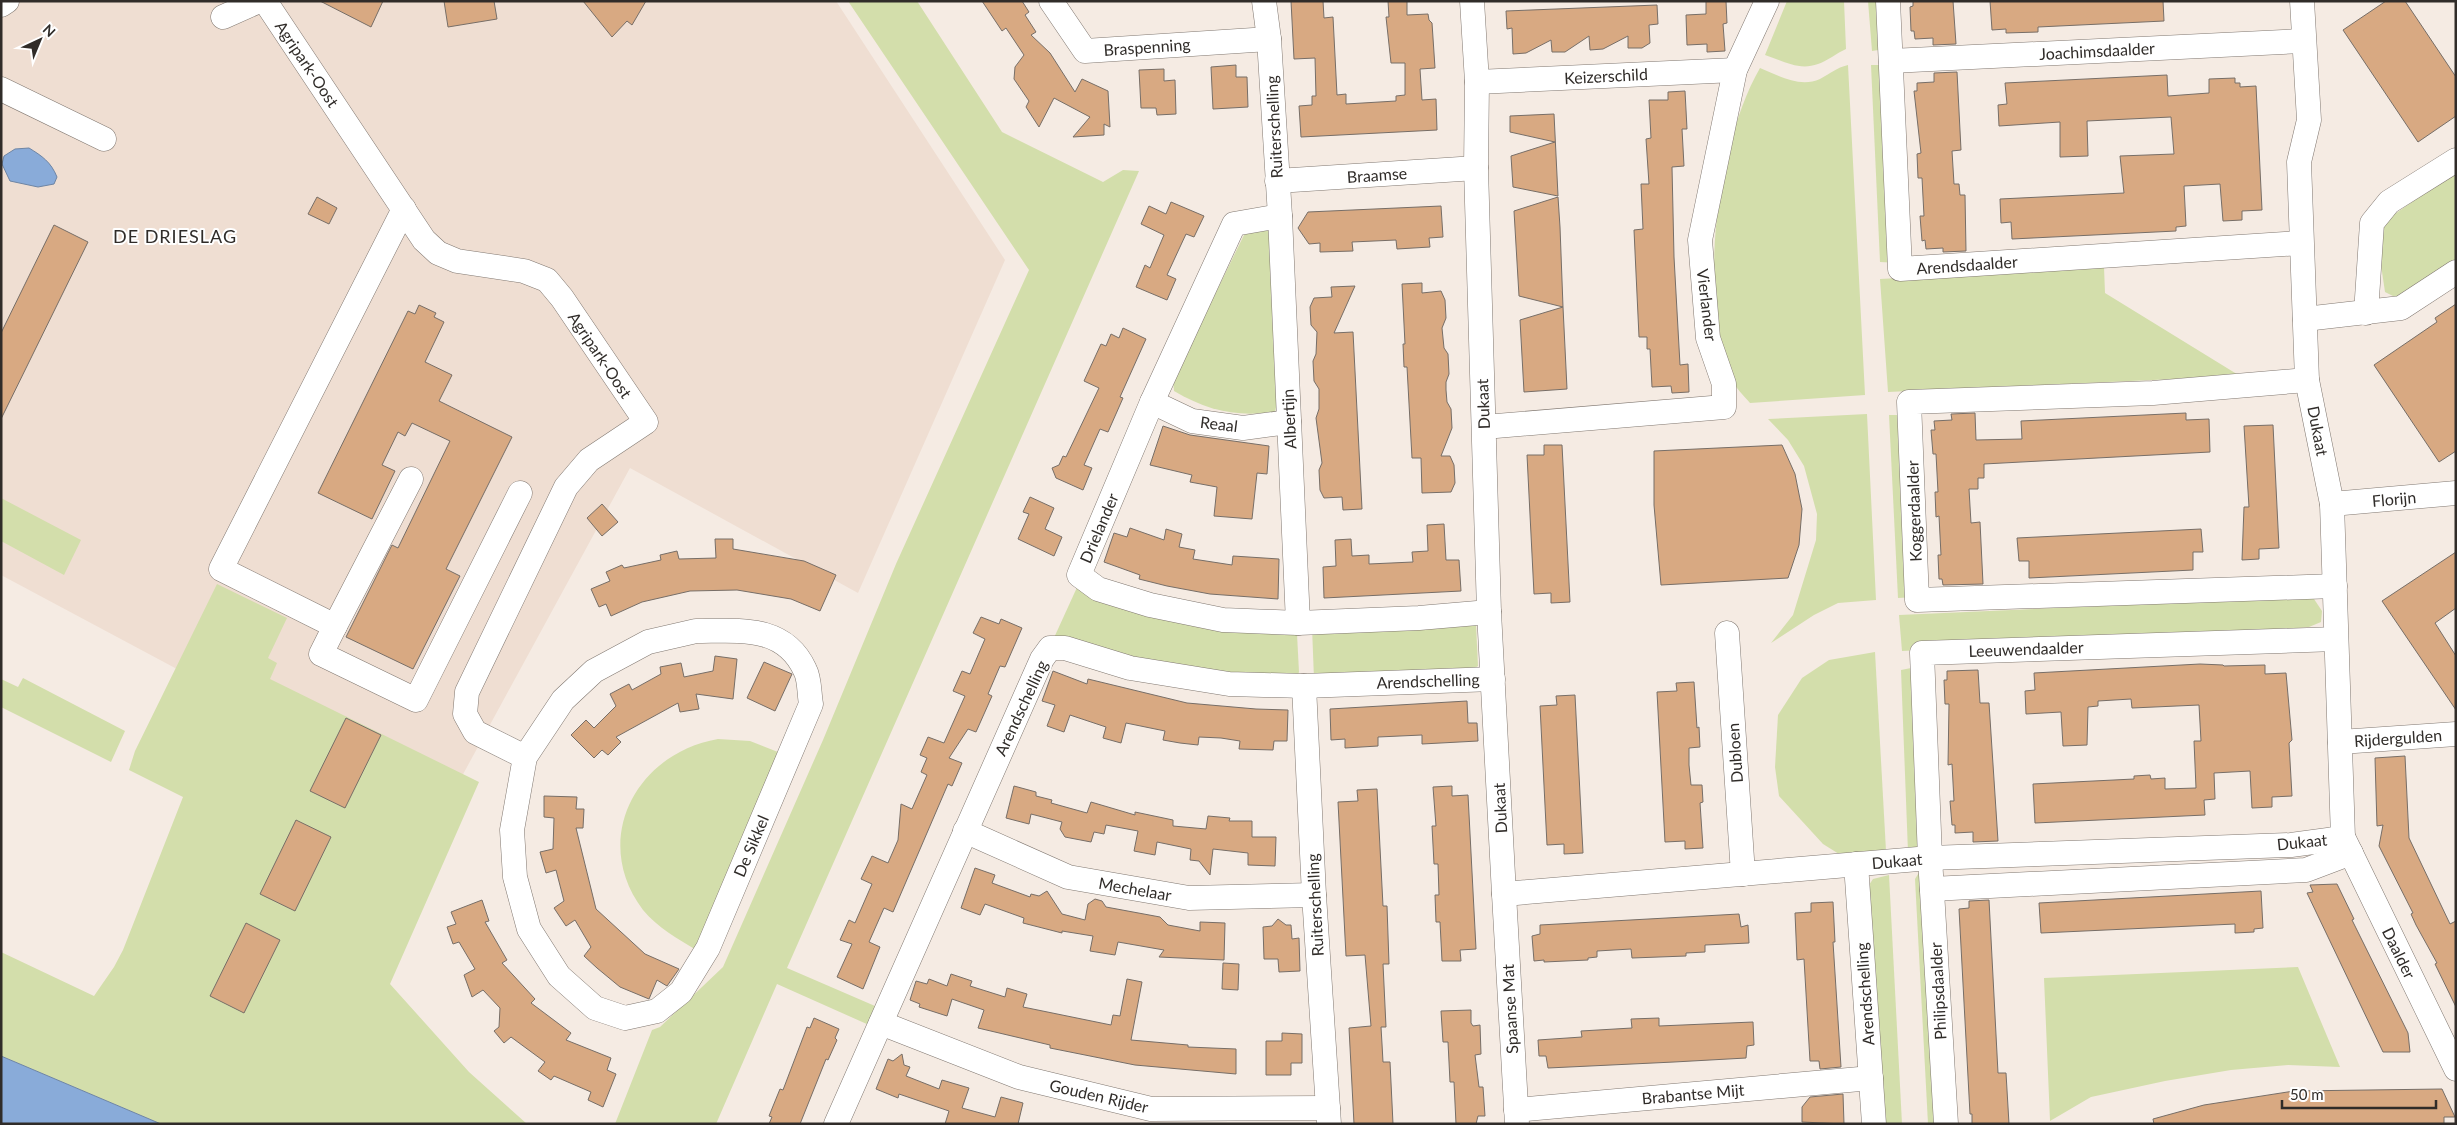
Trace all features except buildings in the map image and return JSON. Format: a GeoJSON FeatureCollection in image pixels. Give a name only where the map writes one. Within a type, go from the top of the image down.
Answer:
{"type":"FeatureCollection","features":[{"type":"Feature","properties":{"kind":"street"},"geometry":{"type":"LineString","coordinates":[[1,5],[7,1]]}},
{"type":"Feature","properties":{"kind":"street"},"geometry":{"type":"LineString","coordinates":[[223,17],[259,1]]}},
{"type":"Feature","properties":{"kind":"street","name":"Agripark-Oost"},"geometry":{"type":"LineString","coordinates":[[265,1],[424,240],[438,253],[457,261],[524,272],[547,280],[562,298],[646,422],[588,460],[566,487],[467,692],[465,714],[475,732],[525,756]]}},
{"type":"Feature","properties":{"kind":"street","name":"Braspenning"},"geometry":{"type":"LineString","coordinates":[[1051,1],[1085,51],[1269,38]]}},
{"type":"Feature","properties":{"kind":"street"},"geometry":{"type":"LineString","coordinates":[[1264,1],[1269,38]]}},
{"type":"Feature","properties":{"kind":"street","name":"Dukaat"},"geometry":{"type":"LineString","coordinates":[[1472,1],[1477,82],[1476,168],[1489,612],[1504,894],[1930,858],[2291,845],[2347,845],[2340,742],[2332,504],[2307,380],[2299,162],[2309,120],[2302,1]]}},
{"type":"Feature","properties":{"kind":"street","name":"Vierlander"},"geometry":{"type":"LineString","coordinates":[[1484,427],[1724,407],[1724,384],[1708,338],[1700,240],[1735,70],[1767,1]]}},
{"type":"Feature","properties":{"kind":"street","name":"Arendsdaalder"},"geometry":{"type":"LineString","coordinates":[[1888,1],[1900,269],[2301,243]]}},
{"type":"Feature","properties":{"kind":"street","name":"Ruiterschelling"},"geometry":{"type":"LineString","coordinates":[[1269,38],[1280,216]]}},
{"type":"Feature","properties":{"kind":"street","name":"Joachimsdaalder"},"geometry":{"type":"LineString","coordinates":[[1891,61],[2303,41]]}},
{"type":"Feature","properties":{"kind":"street","name":"Keizerschild"},"geometry":{"type":"LineString","coordinates":[[1477,82],[1735,70]]}},
{"type":"Feature","properties":{"kind":"street"},"geometry":{"type":"LineString","coordinates":[[1,89],[104,139]]}},
{"type":"Feature","properties":{"kind":"street"},"geometry":{"type":"LineString","coordinates":[[2366,313],[2372,224],[2389,202],[2456,160]]}},
{"type":"Feature","properties":{"kind":"street","name":"Braamse"},"geometry":{"type":"LineString","coordinates":[[1277,181],[1476,168]]}},
{"type":"Feature","properties":{"kind":"street"},"geometry":{"type":"LineString","coordinates":[[335,626],[221,569],[404,209]]}},
{"type":"Feature","properties":{"kind":"street","name":"Drielander"},"geometry":{"type":"LineString","coordinates":[[1280,216],[1234,224],[1152,402],[1080,575],[1098,589],[1150,606],[1223,620],[1298,623],[1419,618],[1489,612]]}},
{"type":"Feature","properties":{"kind":"street","name":"Albertijn"},"geometry":{"type":"LineString","coordinates":[[1280,216],[1298,623]]}},
{"type":"Feature","properties":{"kind":"street"},"geometry":{"type":"LineString","coordinates":[[2305,319],[2402,308],[2456,272]]}},
{"type":"Feature","properties":{"kind":"street","name":"Koggerdaalder"},"geometry":{"type":"LineString","coordinates":[[2307,380],[2153,393],[1909,402],[1917,600],[2335,586]]}},
{"type":"Feature","properties":{"kind":"street","name":"Reaal"},"geometry":{"type":"LineString","coordinates":[[1152,402],[1192,421],[1243,428],[1289,422]]}},
{"type":"Feature","properties":{"kind":"street"},"geometry":{"type":"LineString","coordinates":[[411,479],[321,654],[416,700],[520,493]]}},
{"type":"Feature","properties":{"kind":"street","name":"Florijn"},"geometry":{"type":"LineString","coordinates":[[2332,504],[2456,493]]}},
{"type":"Feature","properties":{"kind":"street","name":"De Sikkel"},"geometry":{"type":"LineString","coordinates":[[696,631],[759,632],[789,645],[806,671],[811,704],[708,948],[681,992],[657,1011],[625,1018],[595,1008],[559,976],[529,929],[515,877],[512,830],[525,756],[563,700],[594,671],[648,642],[696,631]]}},
{"type":"Feature","properties":{"kind":"street","name":"Dubloen"},"geometry":{"type":"LineString","coordinates":[[1728,633],[1743,874]]}},
{"type":"Feature","properties":{"kind":"street","name":"Leeuwendaalder"},"geometry":{"type":"LineString","coordinates":[[1930,858],[1922,652],[2336,639]]}},
{"type":"Feature","properties":{"kind":"street","name":"Arendschelling"},"geometry":{"type":"LineString","coordinates":[[836,1124],[1042,659],[1050,648],[1065,648],[1130,668],[1176,677],[1229,684],[1304,686],[1493,679]]}},
{"type":"Feature","properties":{"kind":"street","name":"Ruiterschelling"},"geometry":{"type":"LineString","coordinates":[[1304,686],[1314,895],[1328,1116]]}},
{"type":"Feature","properties":{"kind":"street","name":"Rijdergulden"},"geometry":{"type":"LineString","coordinates":[[2340,742],[2456,734]]}},
{"type":"Feature","properties":{"kind":"street","name":"Mechelaar"},"geometry":{"type":"LineString","coordinates":[[965,831],[1068,877],[1189,898],[1314,895]]}},
{"type":"Feature","properties":{"kind":"street"},"geometry":{"type":"LineString","coordinates":[[1932,889],[2306,870],[2347,845]]}},
{"type":"Feature","properties":{"kind":"street","name":"Daalder"},"geometry":{"type":"LineString","coordinates":[[2347,845],[2456,1069]]}},
{"type":"Feature","properties":{"kind":"street","name":"Philipsdaalder"},"geometry":{"type":"LineString","coordinates":[[1930,858],[1946,1124]]}},
{"type":"Feature","properties":{"kind":"street","name":"Arendschelling"},"geometry":{"type":"LineString","coordinates":[[1856,864],[1874,1124]]}},
{"type":"Feature","properties":{"kind":"street","name":"Spaanse Mat"},"geometry":{"type":"LineString","coordinates":[[1504,894],[1516,1117]]}},
{"type":"Feature","properties":{"kind":"street","name":"Gouden Rijder"},"geometry":{"type":"LineString","coordinates":[[881,1023],[1019,1077],[1151,1109],[1328,1116]]}},
{"type":"Feature","properties":{"kind":"street","name":"Brabantse Mijt"},"geometry":{"type":"LineString","coordinates":[[1516,1117],[1871,1078]]}},
{"type":"Feature","properties":{"kind":"shaded area"},"geometry":{"type":"Polygon","coordinates":[[[1,1],[836,1],[1005,260],[858,593],[630,468],[443,811],[1,575],[1,1]]]}},
{"type":"Feature","properties":{"kind":"green space"},"geometry":{"type":"Polygon","coordinates":[[[848,1],[917,1],[1002,132],[1103,182],[1123,170],[1139,171],[787,968],[875,1006],[869,1025],[777,984],[716,1124],[615,1124],[652,1030],[660,1027],[723,967],[823,740],[896,564],[1029,270],[848,1]]]}},
{"type":"Feature","properties":{"kind":"green space"},"geometry":{"type":"Polygon","coordinates":[[[1787,1],[1844,1],[1846,49],[1821,63],[1811,66],[1798,66],[1765,55],[1787,1]]]}},
{"type":"Feature","properties":{"kind":"green space"},"geometry":{"type":"Polygon","coordinates":[[[1868,1],[1883,1],[1885,49],[1872,51],[1868,1]]]}},
{"type":"Feature","properties":{"kind":"green space"},"geometry":{"type":"Polygon","coordinates":[[[1848,65],[1865,395],[1750,403],[1731,379],[1721,345],[1715,306],[1714,264],[1717,221],[1723,178],[1732,137],[1745,100],[1760,68],[1790,80],[1805,82],[1820,79],[1848,65]]]}},
{"type":"Feature","properties":{"kind":"green space"},"geometry":{"type":"Polygon","coordinates":[[[1871,65],[1888,65],[1899,263],[1880,262],[1871,65]]]}},
{"type":"Feature","properties":{"kind":"green space"},"geometry":{"type":"Polygon","coordinates":[[[2456,171],[2456,261],[2397,298],[2385,292],[2381,265],[2382,223],[2456,171]]]}},
{"type":"Feature","properties":{"kind":"green space"},"geometry":{"type":"Polygon","coordinates":[[[1258,227],[1267,229],[1272,236],[1279,395],[1275,412],[1235,413],[1211,408],[1187,398],[1174,391],[1173,380],[1244,235],[1258,227]]]}},
{"type":"Feature","properties":{"kind":"green space"},"geometry":{"type":"Polygon","coordinates":[[[2104,267],[2105,293],[2240,376],[1888,392],[1880,279],[2104,267]]]}},
{"type":"Feature","properties":{"kind":"green space"},"geometry":{"type":"Polygon","coordinates":[[[1867,414],[1876,600],[1838,603],[1814,615],[1771,643],[1793,615],[1816,540],[1817,514],[1804,466],[1788,440],[1768,419],[1867,414]]]}},
{"type":"Feature","properties":{"kind":"green space"},"geometry":{"type":"Polygon","coordinates":[[[1889,415],[1905,415],[1915,597],[1898,598],[1889,415]]]}},
{"type":"Feature","properties":{"kind":"green space"},"geometry":{"type":"Polygon","coordinates":[[[1,498],[81,540],[64,575],[1,541],[1,498]]]}},
{"type":"Feature","properties":{"kind":"green space"},"geometry":{"type":"Polygon","coordinates":[[[1079,583],[1297,634],[1299,672],[1296,679],[1203,674],[1053,640],[1079,583]]]}},
{"type":"Feature","properties":{"kind":"green space"},"geometry":{"type":"Polygon","coordinates":[[[217,584],[287,618],[268,658],[277,663],[270,679],[479,782],[390,984],[469,1072],[527,1124],[161,1124],[1,1056],[1,952],[94,996],[123,950],[183,797],[129,770],[135,751],[217,584]]]}},
{"type":"Feature","properties":{"kind":"green space"},"geometry":{"type":"Polygon","coordinates":[[[2306,597],[2314,599],[2322,611],[2321,622],[2309,627],[2221,635],[1902,651],[1899,615],[2306,597]]]}},
{"type":"Feature","properties":{"kind":"green space"},"geometry":{"type":"Polygon","coordinates":[[[1476,624],[1478,666],[1470,671],[1314,679],[1312,627],[1476,624]]]}},
{"type":"Feature","properties":{"kind":"green space"},"geometry":{"type":"Polygon","coordinates":[[[1875,652],[1886,851],[1839,854],[1823,844],[1779,796],[1775,767],[1778,715],[1802,678],[1829,660],[1875,652]]]}},
{"type":"Feature","properties":{"kind":"green space"},"geometry":{"type":"Polygon","coordinates":[[[1916,667],[1924,848],[1908,852],[1901,670],[1916,667]]]}},
{"type":"Feature","properties":{"kind":"green space"},"geometry":{"type":"Polygon","coordinates":[[[23,678],[125,731],[111,762],[1,707],[1,679],[18,687],[23,678]]]}},
{"type":"Feature","properties":{"kind":"green space"},"geometry":{"type":"Polygon","coordinates":[[[718,739],[750,741],[783,754],[698,951],[662,928],[643,910],[628,883],[621,856],[622,829],[630,804],[644,781],[664,762],[689,747],[718,739]]]}},
{"type":"Feature","properties":{"kind":"green space"},"geometry":{"type":"Polygon","coordinates":[[[1920,871],[1940,1124],[1928,1124],[1915,879],[1920,871]]]}},
{"type":"Feature","properties":{"kind":"green space"},"geometry":{"type":"Polygon","coordinates":[[[1889,875],[1902,1124],[1882,1124],[1869,885],[1873,879],[1889,875]]]}},
{"type":"Feature","properties":{"kind":"green space"},"geometry":{"type":"Polygon","coordinates":[[[2298,967],[2340,1067],[2288,1065],[2231,1070],[2165,1081],[2091,1097],[2050,1121],[2044,978],[2298,967]]]}},
{"type":"Feature","properties":{"kind":"water"},"geometry":{"type":"Polygon","coordinates":[[[29,148],[52,167],[57,177],[54,184],[38,187],[10,181],[2,164],[4,156],[15,149],[29,148]]]}},
{"type":"Feature","properties":{"kind":"water"},"geometry":{"type":"Polygon","coordinates":[[[1,1056],[161,1124],[1,1124],[1,1056]]]}},
{"type":"Feature","properties":{"kind":"district","name":"DE DRIESLAG"},"geometry":{"type":"Point","coordinates":[175,237]}}]}
